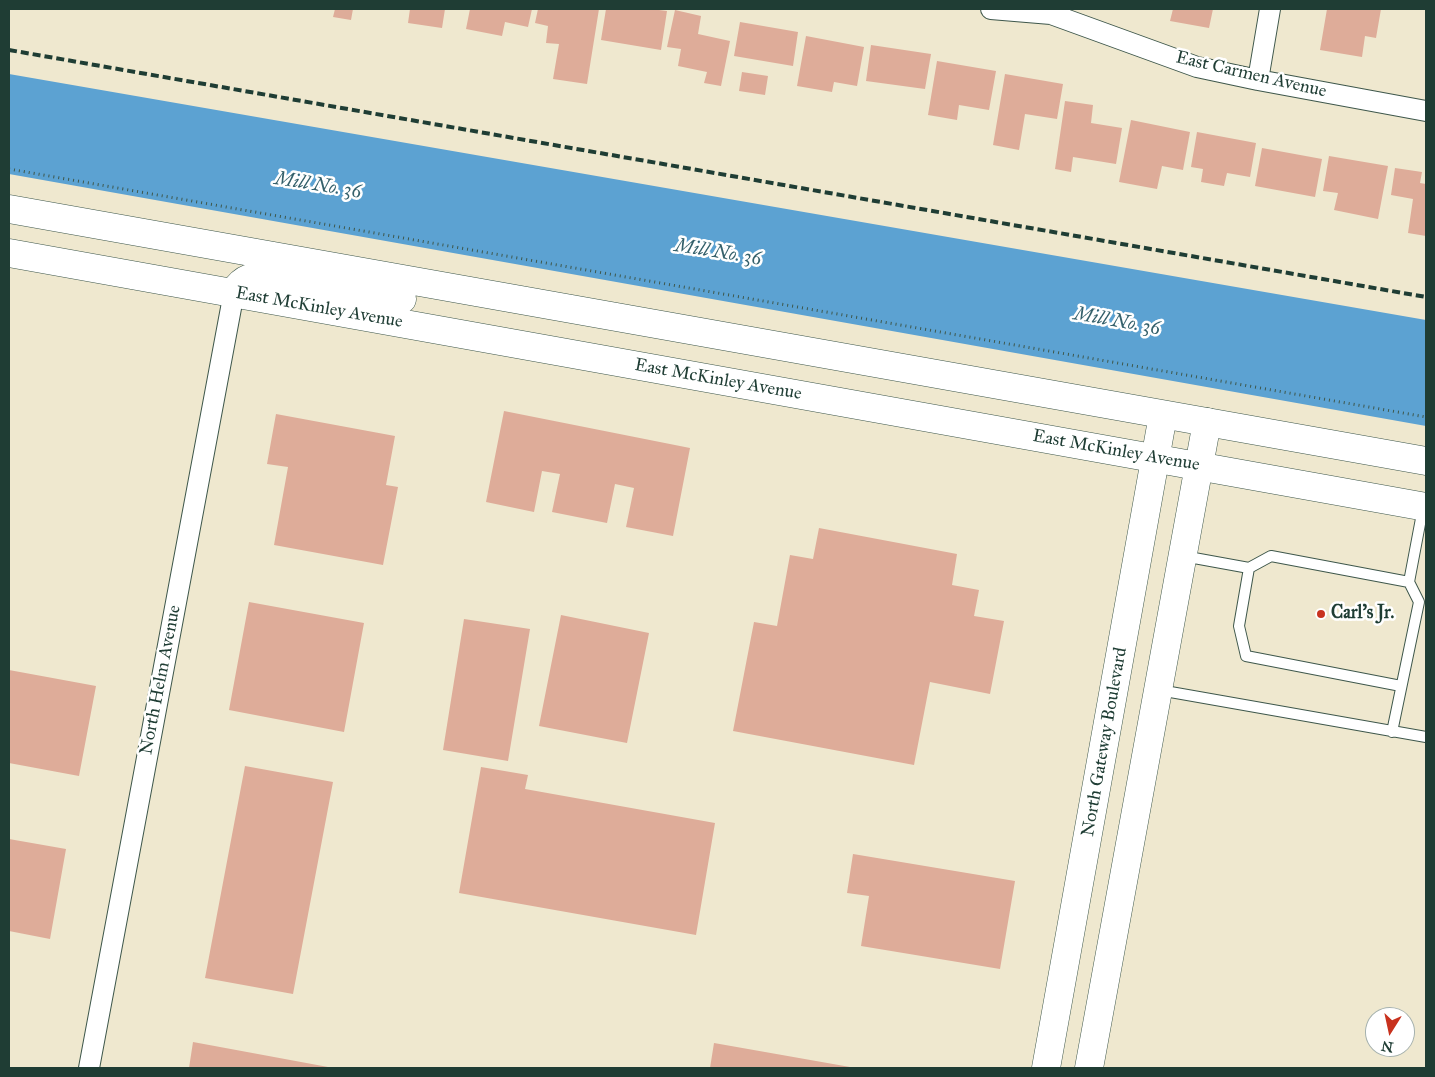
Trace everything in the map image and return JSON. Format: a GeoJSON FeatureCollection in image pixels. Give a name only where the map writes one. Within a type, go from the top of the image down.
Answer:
{"type":"FeatureCollection","features":[{"type":"Feature","properties":{"kind":"main road"},"geometry":{"type":"LineString","coordinates":[[9,209],[1426,461]]}},
{"type":"Feature","properties":{"kind":"main road","name":"East McKinley Avenue"},"geometry":{"type":"LineString","coordinates":[[9,253],[1425,507]]}},
{"type":"Feature","properties":{"kind":"main road"},"geometry":{"type":"LineString","coordinates":[[234,292],[239,284],[247,278],[257,275],[412,301],[534,303]]}},
{"type":"Feature","properties":{"kind":"main road","name":"North Gateway Boulevard"},"geometry":{"type":"LineString","coordinates":[[1046,1068],[1163,415]]}},
{"type":"Feature","properties":{"kind":"main road"},"geometry":{"type":"LineString","coordinates":[[1090,1068],[1207,422]]}},
{"type":"Feature","properties":{"kind":"street","name":"East Carmen Avenue"},"geometry":{"type":"LineString","coordinates":[[991,9],[1050,14],[1197,67],[1426,111]]}},
{"type":"Feature","properties":{"kind":"street"},"geometry":{"type":"LineString","coordinates":[[1258,80],[1270,9]]}},
{"type":"Feature","properties":{"kind":"street","name":"North Helm Avenue"},"geometry":{"type":"LineString","coordinates":[[89,1068],[234,292]]}},
{"type":"Feature","properties":{"kind":"lane"},"geometry":{"type":"LineString","coordinates":[[1392,732],[1419,602],[1409,582],[1425,507]]}},
{"type":"Feature","properties":{"kind":"lane"},"geometry":{"type":"LineString","coordinates":[[1182,556],[1249,568],[1271,556],[1409,582]]}},
{"type":"Feature","properties":{"kind":"lane"},"geometry":{"type":"LineString","coordinates":[[1249,568],[1239,626],[1246,656],[1401,686]]}},
{"type":"Feature","properties":{"kind":"lane"},"geometry":{"type":"LineString","coordinates":[[1158,690],[1426,738]]}},
{"type":"Feature","properties":{"kind":"path"},"geometry":{"type":"LineString","coordinates":[[9,168],[1426,417]]}},
{"type":"Feature","properties":{"kind":"water","name":"Mill No. 36"},"geometry":{"type":"Polygon","coordinates":[[[9,74],[1426,320],[1426,426],[9,174],[9,74]]]}},
{"type":"Feature","properties":{"kind":"building"},"geometry":{"type":"Polygon","coordinates":[[[335,9],[353,9],[351,20],[333,17],[335,9]]]}},
{"type":"Feature","properties":{"kind":"building"},"geometry":{"type":"Polygon","coordinates":[[[410,9],[445,9],[442,28],[408,23],[410,9]]]}},
{"type":"Feature","properties":{"kind":"building"},"geometry":{"type":"Polygon","coordinates":[[[470,9],[532,9],[528,27],[505,22],[502,36],[466,29],[470,9]]]}},
{"type":"Feature","properties":{"kind":"building"},"geometry":{"type":"Polygon","coordinates":[[[538,9],[599,9],[587,84],[553,79],[559,44],[546,43],[548,26],[535,23],[538,9]]]}},
{"type":"Feature","properties":{"kind":"building"},"geometry":{"type":"Polygon","coordinates":[[[606,9],[667,11],[661,50],[601,40],[606,9]]]}},
{"type":"Feature","properties":{"kind":"building"},"geometry":{"type":"Polygon","coordinates":[[[1173,9],[1213,9],[1209,28],[1170,21],[1173,9]]]}},
{"type":"Feature","properties":{"kind":"building"},"geometry":{"type":"Polygon","coordinates":[[[1327,9],[1381,9],[1376,38],[1365,36],[1362,57],[1320,50],[1327,9]]]}},
{"type":"Feature","properties":{"kind":"building"},"geometry":{"type":"Polygon","coordinates":[[[675,10],[701,16],[698,34],[730,41],[721,86],[704,83],[707,72],[678,66],[681,49],[667,47],[675,10]]]}},
{"type":"Feature","properties":{"kind":"building"},"geometry":{"type":"Polygon","coordinates":[[[740,22],[798,32],[793,66],[734,56],[740,22]]]}},
{"type":"Feature","properties":{"kind":"building"},"geometry":{"type":"Polygon","coordinates":[[[806,36],[864,47],[857,86],[834,82],[832,92],[797,86],[806,36]]]}},
{"type":"Feature","properties":{"kind":"building"},"geometry":{"type":"Polygon","coordinates":[[[871,45],[931,54],[925,89],[866,81],[871,45]]]}},
{"type":"Feature","properties":{"kind":"building"},"geometry":{"type":"Polygon","coordinates":[[[937,61],[996,71],[989,110],[959,105],[957,120],[928,115],[937,61]]]}},
{"type":"Feature","properties":{"kind":"building"},"geometry":{"type":"Polygon","coordinates":[[[742,72],[768,76],[765,95],[739,91],[742,72]]]}},
{"type":"Feature","properties":{"kind":"building"},"geometry":{"type":"Polygon","coordinates":[[[1005,74],[1063,84],[1057,119],[1025,114],[1019,150],[993,145],[1005,74]]]}},
{"type":"Feature","properties":{"kind":"building"},"geometry":{"type":"Polygon","coordinates":[[[1065,101],[1093,105],[1091,123],[1122,128],[1116,164],[1073,157],[1071,172],[1055,169],[1065,101]]]}},
{"type":"Feature","properties":{"kind":"building"},"geometry":{"type":"Polygon","coordinates":[[[1131,120],[1190,132],[1183,170],[1162,166],[1157,189],[1119,182],[1131,120]]]}},
{"type":"Feature","properties":{"kind":"building"},"geometry":{"type":"Polygon","coordinates":[[[1197,132],[1256,143],[1250,177],[1227,173],[1224,186],[1201,182],[1203,169],[1191,167],[1197,132]]]}},
{"type":"Feature","properties":{"kind":"building"},"geometry":{"type":"Polygon","coordinates":[[[1262,148],[1322,159],[1315,197],[1255,186],[1262,148]]]}},
{"type":"Feature","properties":{"kind":"building"},"geometry":{"type":"Polygon","coordinates":[[[1329,156],[1388,166],[1378,219],[1334,210],[1338,193],[1323,191],[1329,156]]]}},
{"type":"Feature","properties":{"kind":"building"},"geometry":{"type":"Polygon","coordinates":[[[1395,168],[1422,172],[1420,183],[1426,184],[1426,236],[1408,233],[1413,199],[1391,195],[1395,168]]]}},
{"type":"Feature","properties":{"kind":"building"},"geometry":{"type":"Polygon","coordinates":[[[504,411],[690,448],[673,536],[626,527],[634,488],[615,484],[607,523],[552,512],[560,474],[542,471],[534,512],[486,502],[504,411]]]}},
{"type":"Feature","properties":{"kind":"building"},"geometry":{"type":"Polygon","coordinates":[[[276,414],[395,436],[386,485],[398,487],[383,565],[274,545],[288,467],[267,464],[276,414]]]}},
{"type":"Feature","properties":{"kind":"building"},"geometry":{"type":"Polygon","coordinates":[[[819,528],[957,554],[952,585],[979,590],[974,616],[1004,621],[990,694],[930,682],[914,765],[733,731],[754,622],[777,626],[790,555],[813,559],[819,528]]]}},
{"type":"Feature","properties":{"kind":"building"},"geometry":{"type":"Polygon","coordinates":[[[249,602],[364,623],[344,732],[229,710],[249,602]]]}},
{"type":"Feature","properties":{"kind":"building"},"geometry":{"type":"Polygon","coordinates":[[[561,615],[649,633],[627,743],[539,726],[561,615]]]}},
{"type":"Feature","properties":{"kind":"building"},"geometry":{"type":"Polygon","coordinates":[[[464,619],[530,629],[508,761],[443,750],[464,619]]]}},
{"type":"Feature","properties":{"kind":"building"},"geometry":{"type":"Polygon","coordinates":[[[9,670],[96,686],[79,776],[9,763],[9,670]]]}},
{"type":"Feature","properties":{"kind":"building"},"geometry":{"type":"Polygon","coordinates":[[[245,766],[333,782],[293,994],[205,978],[245,766]]]}},
{"type":"Feature","properties":{"kind":"building"},"geometry":{"type":"Polygon","coordinates":[[[481,767],[528,775],[525,789],[715,823],[696,935],[459,893],[481,767]]]}},
{"type":"Feature","properties":{"kind":"building"},"geometry":{"type":"Polygon","coordinates":[[[9,839],[66,849],[50,939],[9,931],[9,839]]]}},
{"type":"Feature","properties":{"kind":"building"},"geometry":{"type":"Polygon","coordinates":[[[853,854],[1015,881],[1000,969],[861,946],[869,896],[847,893],[853,854]]]}},
{"type":"Feature","properties":{"kind":"building"},"geometry":{"type":"Polygon","coordinates":[[[193,1042],[328,1067],[328,1068],[189,1068],[193,1042]]]}},
{"type":"Feature","properties":{"kind":"building"},"geometry":{"type":"Polygon","coordinates":[[[714,1043],[850,1067],[850,1068],[710,1068],[714,1043]]]}},
{"type":"Feature","properties":{"kind":"railway"},"geometry":{"type":"LineString","coordinates":[[9,50],[1426,297]]}},
{"type":"Feature","properties":{"kind":"place","name":"Carl's Jr."},"geometry":{"type":"Point","coordinates":[1321,614]}}]}
